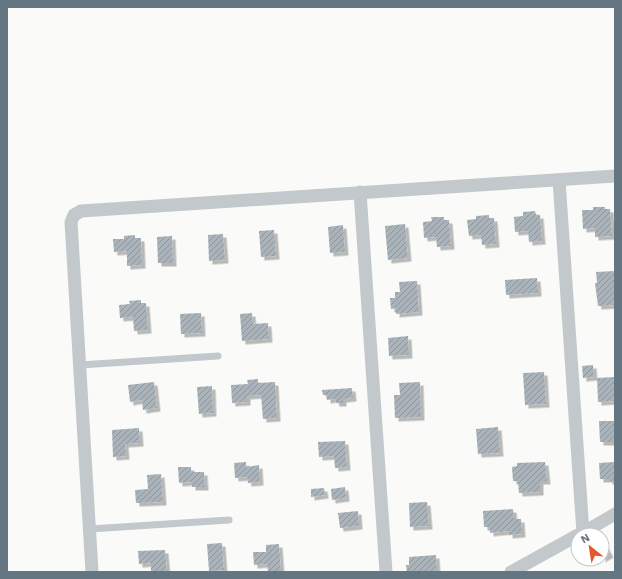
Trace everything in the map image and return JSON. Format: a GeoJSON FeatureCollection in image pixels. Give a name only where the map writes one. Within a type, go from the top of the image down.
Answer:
{"type":"FeatureCollection","features":[{"type":"Feature","properties":{"kind":"street"},"geometry":{"type":"LineString","coordinates":[[92,572],[71,222],[74,215],[81,211],[615,176]]}},
{"type":"Feature","properties":{"kind":"street"},"geometry":{"type":"LineString","coordinates":[[559,180],[580,527]]}},
{"type":"Feature","properties":{"kind":"street"},"geometry":{"type":"LineString","coordinates":[[360,192],[386,572]]}},
{"type":"Feature","properties":{"kind":"street"},"geometry":{"type":"LineString","coordinates":[[592,527],[615,514]]}},
{"type":"Feature","properties":{"kind":"street"},"geometry":{"type":"LineString","coordinates":[[511,572],[570,540]]}},
{"type":"Feature","properties":{"kind":"lane"},"geometry":{"type":"LineString","coordinates":[[80,365],[218,356]]}},
{"type":"Feature","properties":{"kind":"lane"},"geometry":{"type":"LineString","coordinates":[[90,529],[229,520]]}},
{"type":"Feature","properties":{"kind":"building"},"geometry":{"type":"Polygon","coordinates":[[[593,207],[605,207],[605,209],[610,209],[612,236],[595,237],[595,228],[583,229],[582,210],[593,210],[593,207]]]}},
{"type":"Feature","properties":{"kind":"building"},"geometry":{"type":"Polygon","coordinates":[[[535,211],[536,215],[540,215],[542,241],[529,242],[528,231],[515,232],[514,217],[523,216],[523,212],[535,211]]]}},
{"type":"Feature","properties":{"kind":"building"},"geometry":{"type":"Polygon","coordinates":[[[489,215],[489,218],[494,218],[496,244],[482,245],[481,235],[469,236],[467,220],[476,219],[476,216],[489,215]]]}},
{"type":"Feature","properties":{"kind":"building"},"geometry":{"type":"Polygon","coordinates":[[[431,217],[444,217],[444,220],[449,220],[451,246],[437,247],[436,237],[424,238],[423,222],[432,221],[431,217]]]}},
{"type":"Feature","properties":{"kind":"building"},"geometry":{"type":"Polygon","coordinates":[[[405,224],[408,258],[388,260],[385,226],[405,224]]]}},
{"type":"Feature","properties":{"kind":"building"},"geometry":{"type":"Polygon","coordinates":[[[343,225],[345,252],[330,253],[328,227],[343,225]]]}},
{"type":"Feature","properties":{"kind":"building"},"geometry":{"type":"Polygon","coordinates":[[[274,230],[276,256],[261,257],[259,231],[274,230]]]}},
{"type":"Feature","properties":{"kind":"building"},"geometry":{"type":"Polygon","coordinates":[[[223,234],[225,260],[209,261],[208,235],[223,234]]]}},
{"type":"Feature","properties":{"kind":"building"},"geometry":{"type":"Polygon","coordinates":[[[135,235],[135,238],[141,238],[142,265],[127,266],[127,251],[114,252],[113,239],[124,239],[124,236],[135,235]]]}},
{"type":"Feature","properties":{"kind":"building"},"geometry":{"type":"Polygon","coordinates":[[[172,236],[173,263],[158,263],[157,237],[172,236]]]}},
{"type":"Feature","properties":{"kind":"building"},"geometry":{"type":"Polygon","coordinates":[[[615,271],[615,305],[598,306],[595,283],[597,283],[596,272],[615,271]]]}},
{"type":"Feature","properties":{"kind":"building"},"geometry":{"type":"Polygon","coordinates":[[[537,278],[538,293],[506,295],[505,280],[537,278]]]}},
{"type":"Feature","properties":{"kind":"building"},"geometry":{"type":"Polygon","coordinates":[[[417,281],[419,312],[396,314],[396,308],[391,309],[390,298],[395,298],[395,292],[400,292],[399,282],[417,281]]]}},
{"type":"Feature","properties":{"kind":"building"},"geometry":{"type":"Polygon","coordinates":[[[141,300],[141,303],[146,303],[148,330],[134,331],[133,317],[120,318],[119,305],[130,304],[129,301],[141,300]]]}},
{"type":"Feature","properties":{"kind":"building"},"geometry":{"type":"Polygon","coordinates":[[[201,313],[202,333],[181,334],[180,314],[201,313]]]}},
{"type":"Feature","properties":{"kind":"building"},"geometry":{"type":"Polygon","coordinates":[[[252,313],[253,324],[268,323],[269,339],[242,341],[240,314],[252,313]]]}},
{"type":"Feature","properties":{"kind":"building"},"geometry":{"type":"Polygon","coordinates":[[[408,336],[409,355],[389,356],[388,338],[408,336]]]}},
{"type":"Feature","properties":{"kind":"building"},"geometry":{"type":"Polygon","coordinates":[[[593,365],[594,377],[583,378],[582,366],[593,365]]]}},
{"type":"Feature","properties":{"kind":"building"},"geometry":{"type":"Polygon","coordinates":[[[544,372],[546,404],[525,405],[523,373],[544,372]]]}},
{"type":"Feature","properties":{"kind":"building"},"geometry":{"type":"Polygon","coordinates":[[[615,377],[615,401],[598,402],[597,378],[615,377]]]}},
{"type":"Feature","properties":{"kind":"building"},"geometry":{"type":"Polygon","coordinates":[[[258,379],[258,383],[275,382],[277,418],[263,419],[261,395],[247,396],[247,402],[232,403],[231,385],[248,384],[247,380],[258,379]]]}},
{"type":"Feature","properties":{"kind":"building"},"geometry":{"type":"Polygon","coordinates":[[[154,382],[157,408],[143,410],[142,400],[130,402],[128,385],[154,382]]]}},
{"type":"Feature","properties":{"kind":"building"},"geometry":{"type":"Polygon","coordinates":[[[420,382],[421,417],[395,418],[394,395],[400,395],[399,383],[420,382]]]}},
{"type":"Feature","properties":{"kind":"building"},"geometry":{"type":"Polygon","coordinates":[[[212,386],[213,413],[199,414],[197,387],[212,386]]]}},
{"type":"Feature","properties":{"kind":"building"},"geometry":{"type":"Polygon","coordinates":[[[352,388],[353,398],[343,399],[343,403],[336,403],[335,399],[327,400],[327,395],[323,395],[322,390],[352,388]]]}},
{"type":"Feature","properties":{"kind":"building"},"geometry":{"type":"Polygon","coordinates":[[[599,421],[615,421],[615,442],[600,442],[599,421]]]}},
{"type":"Feature","properties":{"kind":"building"},"geometry":{"type":"Polygon","coordinates":[[[498,427],[500,453],[478,454],[476,429],[498,427]]]}},
{"type":"Feature","properties":{"kind":"building"},"geometry":{"type":"Polygon","coordinates":[[[139,428],[140,443],[125,444],[126,456],[113,457],[112,430],[139,428]]]}},
{"type":"Feature","properties":{"kind":"building"},"geometry":{"type":"Polygon","coordinates":[[[345,441],[347,467],[335,468],[334,456],[319,457],[318,442],[345,441]]]}},
{"type":"Feature","properties":{"kind":"building"},"geometry":{"type":"Polygon","coordinates":[[[246,462],[246,467],[259,465],[260,482],[248,483],[247,477],[235,478],[234,463],[246,462]]]}},
{"type":"Feature","properties":{"kind":"building"},"geometry":{"type":"Polygon","coordinates":[[[545,462],[547,481],[540,481],[540,492],[519,493],[518,481],[513,481],[512,467],[517,466],[517,463],[545,462]]]}},
{"type":"Feature","properties":{"kind":"building"},"geometry":{"type":"Polygon","coordinates":[[[615,462],[615,481],[600,479],[599,463],[615,462]]]}},
{"type":"Feature","properties":{"kind":"building"},"geometry":{"type":"Polygon","coordinates":[[[178,467],[191,467],[191,472],[204,472],[205,487],[192,487],[192,482],[179,483],[178,467]]]}},
{"type":"Feature","properties":{"kind":"building"},"geometry":{"type":"Polygon","coordinates":[[[161,474],[163,502],[136,503],[135,490],[148,489],[147,475],[161,474]]]}},
{"type":"Feature","properties":{"kind":"building"},"geometry":{"type":"Polygon","coordinates":[[[345,487],[346,498],[332,500],[331,489],[345,487]]]}},
{"type":"Feature","properties":{"kind":"building"},"geometry":{"type":"Polygon","coordinates":[[[324,488],[325,495],[311,497],[311,489],[324,488]]]}},
{"type":"Feature","properties":{"kind":"building"},"geometry":{"type":"Polygon","coordinates":[[[427,502],[429,526],[410,527],[409,503],[427,502]]]}},
{"type":"Feature","properties":{"kind":"building"},"geometry":{"type":"Polygon","coordinates":[[[513,509],[514,519],[521,519],[522,534],[509,535],[509,531],[490,533],[490,527],[484,527],[483,511],[513,509]]]}},
{"type":"Feature","properties":{"kind":"building"},"geometry":{"type":"Polygon","coordinates":[[[358,511],[359,526],[340,528],[338,513],[358,511]]]}},
{"type":"Feature","properties":{"kind":"building"},"geometry":{"type":"Polygon","coordinates":[[[222,543],[224,570],[209,571],[207,544],[222,543]]]}},
{"type":"Feature","properties":{"kind":"building"},"geometry":{"type":"Polygon","coordinates":[[[279,544],[281,571],[268,572],[267,564],[254,565],[253,552],[266,552],[266,545],[279,544]]]}},
{"type":"Feature","properties":{"kind":"building"},"geometry":{"type":"Polygon","coordinates":[[[165,550],[167,572],[151,572],[151,563],[139,564],[138,551],[165,550]]]}},
{"type":"Feature","properties":{"kind":"building"},"geometry":{"type":"Polygon","coordinates":[[[436,555],[437,572],[407,572],[406,565],[409,565],[409,557],[436,555]]]}}]}
